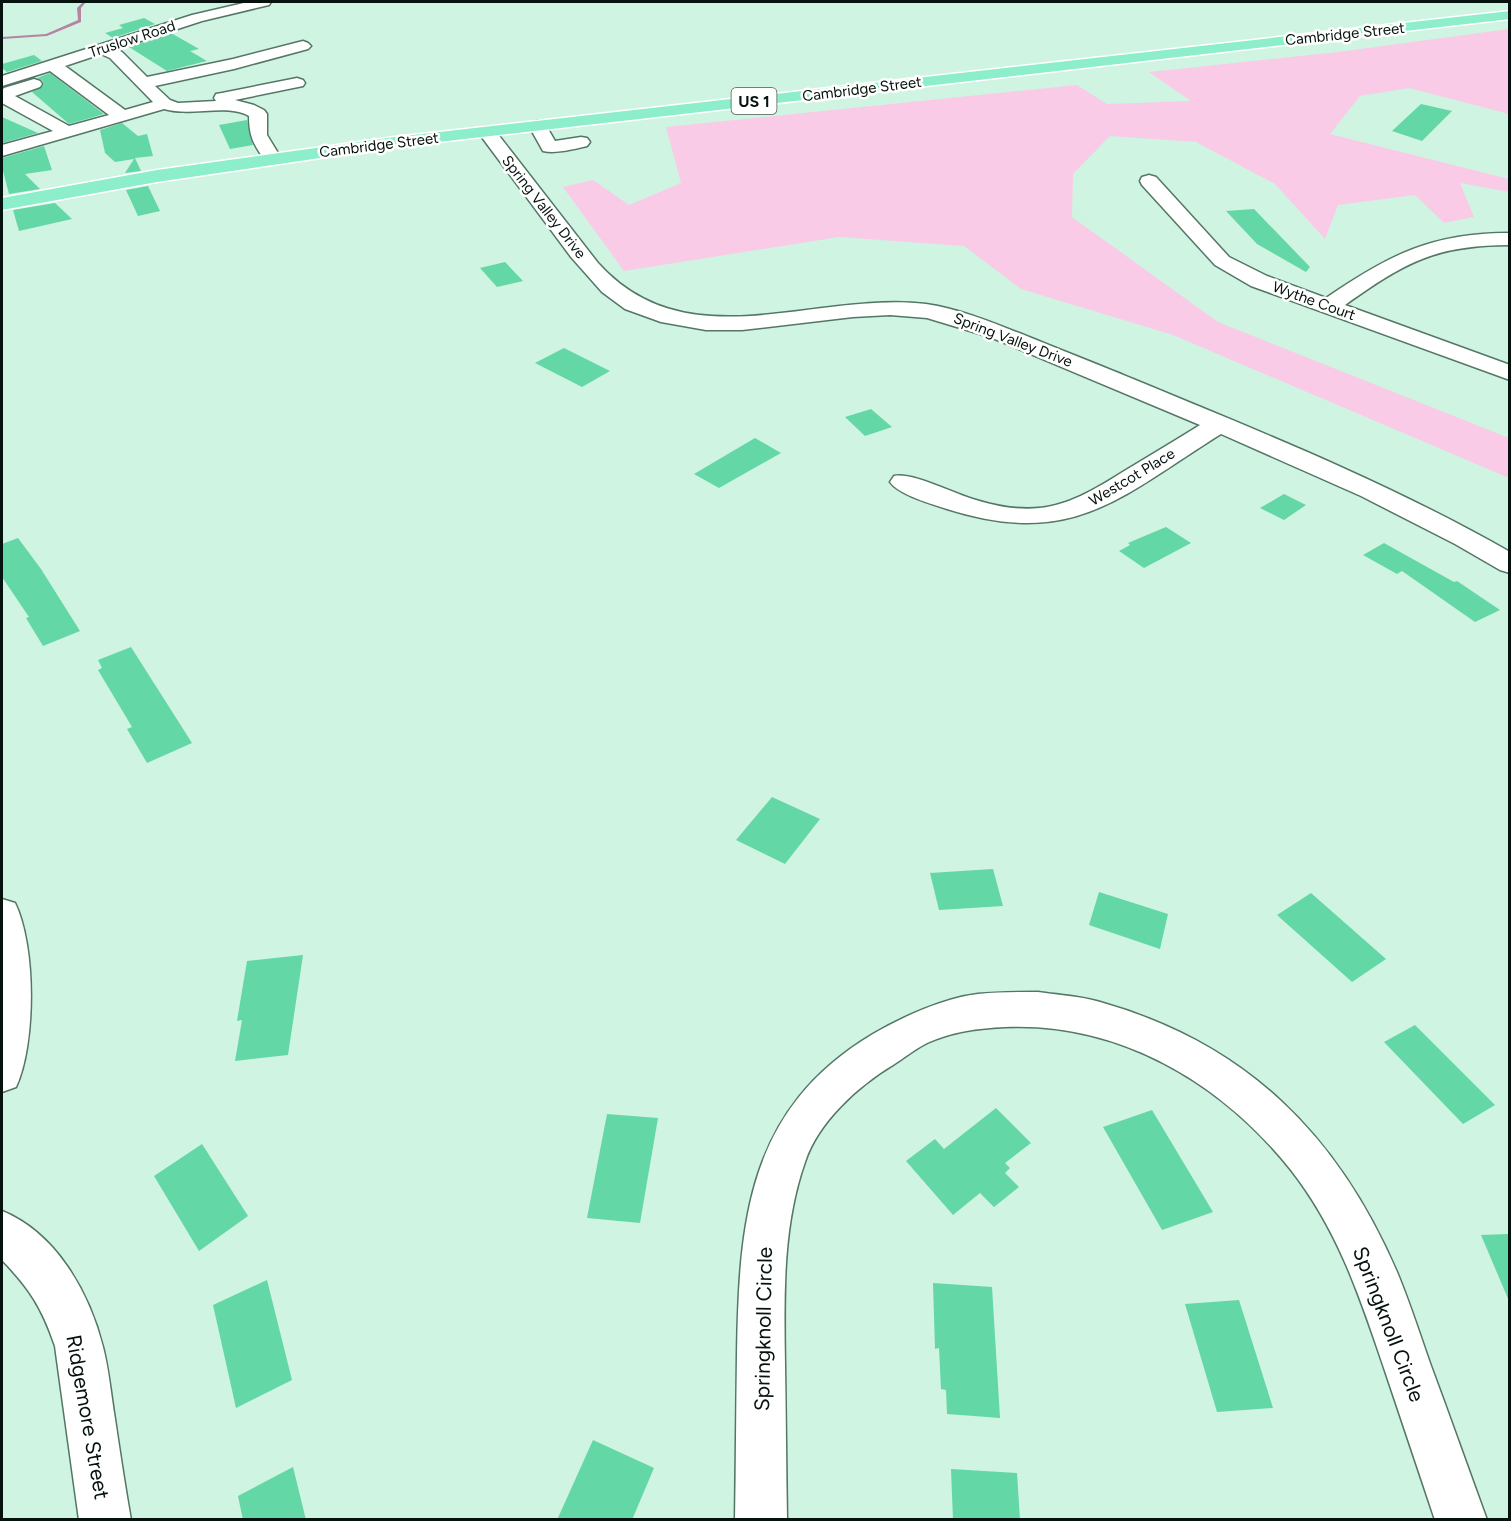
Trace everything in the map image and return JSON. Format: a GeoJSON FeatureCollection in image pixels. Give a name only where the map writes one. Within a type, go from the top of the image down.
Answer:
{"type":"FeatureCollection","features":[{"type":"Feature","properties":{"kind":"main road","name":"Cambridge Street"},"geometry":{"type":"LineString","coordinates":[[2,204],[272,158],[1509,15]]}},
{"type":"Feature","properties":{"kind":"street","name":"Truslow Road"},"geometry":{"type":"LineString","coordinates":[[2,81],[197,18],[264,2]]}},
{"type":"Feature","properties":{"kind":"street"},"geometry":{"type":"LineString","coordinates":[[223,65],[232,56],[280,40]]}},
{"type":"Feature","properties":{"kind":"street"},"geometry":{"type":"LineString","coordinates":[[102,49],[116,55],[169,106],[190,110],[238,105],[250,107],[258,114],[258,135],[272,158]]}},
{"type":"Feature","properties":{"kind":"street"},"geometry":{"type":"LineString","coordinates":[[144,83],[299,51]]}},
{"type":"Feature","properties":{"kind":"street"},"geometry":{"type":"LineString","coordinates":[[53,65],[123,117]]}},
{"type":"Feature","properties":{"kind":"street"},"geometry":{"type":"LineString","coordinates":[[68,74],[10,92],[3,97],[38,114],[68,133]]}},
{"type":"Feature","properties":{"kind":"street"},"geometry":{"type":"LineString","coordinates":[[169,106],[242,83]]}},
{"type":"Feature","properties":{"kind":"street"},"geometry":{"type":"LineString","coordinates":[[2,151],[169,106],[297,83]]}},
{"type":"Feature","properties":{"kind":"street"},"geometry":{"type":"LineString","coordinates":[[538,126],[549,147]]}},
{"type":"Feature","properties":{"kind":"street","name":"Spring Valley Drive"},"geometry":{"type":"LineString","coordinates":[[487,132],[563,235],[607,286],[637,305],[680,319],[737,324],[774,322],[851,309],[876,308],[910,309],[952,316],[986,327],[1219,424],[1417,512],[1509,564]]}},
{"type":"Feature","properties":{"kind":"street"},"geometry":{"type":"LineString","coordinates":[[503,154],[581,142]]}},
{"type":"Feature","properties":{"kind":"street","name":"Wythe Court"},"geometry":{"type":"LineString","coordinates":[[1149,181],[1222,261],[1259,281],[1509,373]]}},
{"type":"Feature","properties":{"kind":"street"},"geometry":{"type":"LineString","coordinates":[[1327,307],[1393,262],[1413,253],[1455,241],[1509,239]]}},
{"type":"Feature","properties":{"kind":"street","name":"Westcot Place"},"geometry":{"type":"LineString","coordinates":[[903,482],[935,496],[991,513],[1022,516],[1048,515],[1093,503],[1219,424]]}},
{"type":"Feature","properties":{"kind":"street"},"geometry":{"type":"LineString","coordinates":[[2,914],[13,978],[13,1018],[2,1074]]}},
{"type":"Feature","properties":{"kind":"street","name":"Springknoll Circle"},"geometry":{"type":"LineString","coordinates":[[761,1520],[761,1270],[769,1210],[786,1156],[810,1114],[840,1079],[876,1051],[914,1029],[946,1018],[989,1009],[1042,1008],[1088,1015],[1134,1028],[1189,1054],[1233,1083],[1273,1118],[1306,1156],[1344,1214],[1376,1278],[1461,1520]]}},
{"type":"Feature","properties":{"kind":"street","name":"Ridgemore Street"},"geometry":{"type":"LineString","coordinates":[[2,1233],[18,1245],[48,1277],[66,1309],[79,1346],[105,1520]]}},
{"type":"Feature","properties":{"kind":"shaded area"},"geometry":{"type":"Polygon","coordinates":[[[1509,29],[1509,114],[1409,88],[1360,96],[1330,134],[1509,179],[1509,192],[1460,183],[1474,217],[1444,223],[1415,195],[1338,205],[1325,239],[1275,184],[1196,142],[1110,136],[1073,174],[1072,217],[1218,322],[1509,438],[1509,478],[1173,335],[1021,289],[964,246],[839,237],[624,271],[563,187],[593,180],[629,205],[681,183],[666,127],[1077,85],[1107,104],[1191,101],[1149,72],[1338,52],[1509,29]]]}},
{"type":"Feature","properties":{"kind":"building"},"geometry":{"type":"Polygon","coordinates":[[[144,18],[155,24],[113,38],[105,33],[123,28],[119,25],[144,18]]]}},
{"type":"Feature","properties":{"kind":"building"},"geometry":{"type":"Polygon","coordinates":[[[171,33],[199,49],[190,51],[207,61],[167,71],[129,47],[171,33]]]}},
{"type":"Feature","properties":{"kind":"building"},"geometry":{"type":"Polygon","coordinates":[[[34,55],[42,61],[7,72],[2,68],[2,64],[34,55]]]}},
{"type":"Feature","properties":{"kind":"building"},"geometry":{"type":"Polygon","coordinates":[[[50,73],[104,114],[69,124],[32,92],[44,85],[42,80],[37,78],[50,73]]]}},
{"type":"Feature","properties":{"kind":"building"},"geometry":{"type":"Polygon","coordinates":[[[1421,104],[1452,111],[1422,141],[1392,131],[1421,104]]]}},
{"type":"Feature","properties":{"kind":"building"},"geometry":{"type":"Polygon","coordinates":[[[2,117],[38,133],[2,143],[2,117]]]}},
{"type":"Feature","properties":{"kind":"building"},"geometry":{"type":"Polygon","coordinates":[[[247,120],[253,145],[230,149],[219,125],[247,120]]]}},
{"type":"Feature","properties":{"kind":"building"},"geometry":{"type":"Polygon","coordinates":[[[122,123],[138,136],[147,134],[153,156],[135,158],[141,171],[125,173],[134,159],[115,162],[105,153],[100,130],[122,123]]]}},
{"type":"Feature","properties":{"kind":"building"},"geometry":{"type":"Polygon","coordinates":[[[44,146],[52,170],[25,174],[40,189],[9,194],[2,158],[44,146]]]}},
{"type":"Feature","properties":{"kind":"building"},"geometry":{"type":"Polygon","coordinates":[[[148,186],[160,211],[138,216],[126,190],[148,186]]]}},
{"type":"Feature","properties":{"kind":"building"},"geometry":{"type":"Polygon","coordinates":[[[55,203],[72,219],[19,231],[13,210],[55,203]]]}},
{"type":"Feature","properties":{"kind":"building"},"geometry":{"type":"Polygon","coordinates":[[[1254,209],[1310,267],[1306,272],[1257,244],[1226,211],[1254,209]]]}},
{"type":"Feature","properties":{"kind":"building"},"geometry":{"type":"Polygon","coordinates":[[[505,262],[523,281],[497,287],[480,268],[505,262]]]}},
{"type":"Feature","properties":{"kind":"building"},"geometry":{"type":"Polygon","coordinates":[[[564,348],[610,371],[582,387],[535,363],[564,348]]]}},
{"type":"Feature","properties":{"kind":"building"},"geometry":{"type":"Polygon","coordinates":[[[871,409],[892,427],[865,436],[845,417],[871,409]]]}},
{"type":"Feature","properties":{"kind":"building"},"geometry":{"type":"Polygon","coordinates":[[[755,438],[781,453],[719,488],[694,474],[755,438]]]}},
{"type":"Feature","properties":{"kind":"building"},"geometry":{"type":"Polygon","coordinates":[[[1284,494],[1306,505],[1284,520],[1260,508],[1284,494]]]}},
{"type":"Feature","properties":{"kind":"building"},"geometry":{"type":"Polygon","coordinates":[[[1166,527],[1191,543],[1144,568],[1119,551],[1130,545],[1128,543],[1166,527]]]}},
{"type":"Feature","properties":{"kind":"building"},"geometry":{"type":"Polygon","coordinates":[[[18,538],[41,569],[80,631],[43,646],[26,618],[29,617],[2,577],[2,544],[18,538]]]}},
{"type":"Feature","properties":{"kind":"building"},"geometry":{"type":"Polygon","coordinates":[[[1384,543],[1454,582],[1457,581],[1500,610],[1475,622],[1402,571],[1397,574],[1363,555],[1384,543]]]}},
{"type":"Feature","properties":{"kind":"building"},"geometry":{"type":"Polygon","coordinates":[[[131,647],[192,743],[147,763],[127,729],[132,727],[98,670],[102,668],[98,660],[131,647]]]}},
{"type":"Feature","properties":{"kind":"building"},"geometry":{"type":"Polygon","coordinates":[[[772,797],[820,819],[785,864],[736,840],[772,797]]]}},
{"type":"Feature","properties":{"kind":"building"},"geometry":{"type":"Polygon","coordinates":[[[993,869],[1003,906],[939,910],[930,873],[993,869]]]}},
{"type":"Feature","properties":{"kind":"building"},"geometry":{"type":"Polygon","coordinates":[[[1099,892],[1168,914],[1160,949],[1089,925],[1099,892]]]}},
{"type":"Feature","properties":{"kind":"building"},"geometry":{"type":"Polygon","coordinates":[[[1311,893],[1386,959],[1352,982],[1277,915],[1311,893]]]}},
{"type":"Feature","properties":{"kind":"building"},"geometry":{"type":"Polygon","coordinates":[[[303,955],[288,1055],[235,1061],[242,1020],[237,1021],[247,961],[303,955]]]}},
{"type":"Feature","properties":{"kind":"building"},"geometry":{"type":"Polygon","coordinates":[[[1415,1025],[1495,1105],[1463,1124],[1384,1042],[1415,1025]]]}},
{"type":"Feature","properties":{"kind":"building"},"geometry":{"type":"Polygon","coordinates":[[[996,1108],[1031,1143],[1005,1163],[1010,1168],[1005,1173],[1019,1187],[994,1207],[980,1193],[953,1215],[906,1161],[935,1139],[944,1149],[996,1108]]]}},
{"type":"Feature","properties":{"kind":"building"},"geometry":{"type":"Polygon","coordinates":[[[1152,1110],[1213,1212],[1162,1230],[1103,1127],[1152,1110]]]}},
{"type":"Feature","properties":{"kind":"building"},"geometry":{"type":"Polygon","coordinates":[[[607,1114],[658,1118],[640,1223],[587,1218],[607,1114]]]}},
{"type":"Feature","properties":{"kind":"building"},"geometry":{"type":"Polygon","coordinates":[[[202,1144],[248,1216],[199,1251],[154,1176],[202,1144]]]}},
{"type":"Feature","properties":{"kind":"building"},"geometry":{"type":"Polygon","coordinates":[[[1509,1234],[1509,1301],[1481,1235],[1509,1234]]]}},
{"type":"Feature","properties":{"kind":"building"},"geometry":{"type":"Polygon","coordinates":[[[267,1280],[292,1380],[236,1408],[213,1305],[267,1280]]]}},
{"type":"Feature","properties":{"kind":"building"},"geometry":{"type":"Polygon","coordinates":[[[933,1283],[992,1287],[1000,1418],[947,1414],[946,1390],[941,1389],[939,1348],[935,1349],[933,1283]]]}},
{"type":"Feature","properties":{"kind":"building"},"geometry":{"type":"Polygon","coordinates":[[[1239,1300],[1273,1408],[1217,1412],[1185,1304],[1239,1300]]]}},
{"type":"Feature","properties":{"kind":"building"},"geometry":{"type":"Polygon","coordinates":[[[593,1440],[654,1468],[632,1520],[557,1520],[593,1440]]]}},
{"type":"Feature","properties":{"kind":"building"},"geometry":{"type":"Polygon","coordinates":[[[293,1467],[306,1520],[243,1520],[238,1496],[293,1467]]]}},
{"type":"Feature","properties":{"kind":"building"},"geometry":{"type":"Polygon","coordinates":[[[951,1469],[1017,1473],[1020,1520],[953,1520],[951,1469]]]}},
{"type":"Feature","properties":{"kind":"waterway"},"geometry":{"type":"LineString","coordinates":[[2,38],[47,35],[80,21],[79,8],[84,2]]}}]}
